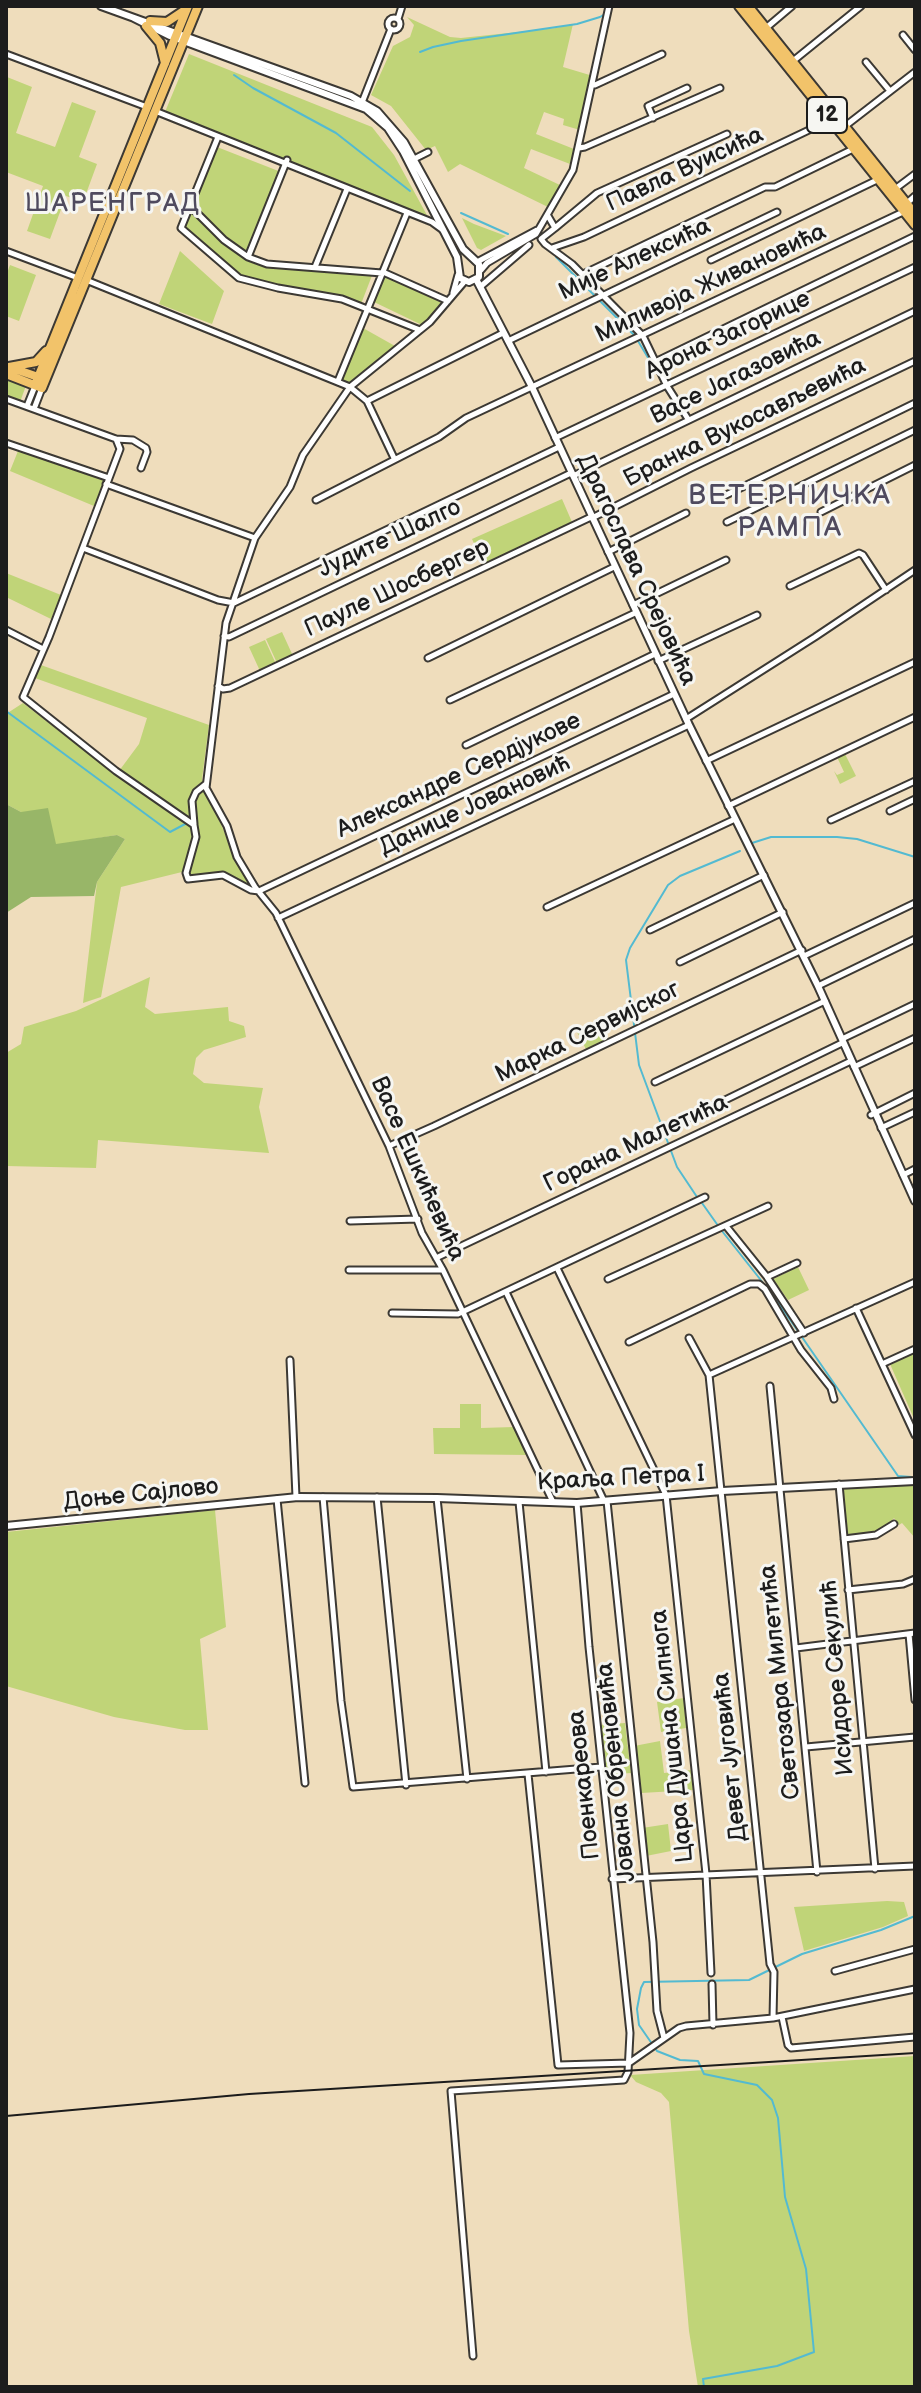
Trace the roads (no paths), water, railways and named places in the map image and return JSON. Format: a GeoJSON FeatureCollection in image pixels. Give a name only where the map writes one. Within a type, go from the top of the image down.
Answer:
{"type":"FeatureCollection","features":[{"type":"Feature","properties":{"kind":"main road"},"geometry":{"type":"LineString","coordinates":[[40,382],[180,36],[188,6]]}},
{"type":"Feature","properties":{"kind":"main road"},"geometry":{"type":"LineString","coordinates":[[165,63],[160,43],[148,24],[172,21],[188,6]]}},
{"type":"Feature","properties":{"kind":"main road"},"geometry":{"type":"LineString","coordinates":[[151,109],[165,63],[198,6]]}},
{"type":"Feature","properties":{"kind":"main road","name":"12"},"geometry":{"type":"LineString","coordinates":[[739,6],[831,120],[842,128],[879,179],[915,214]]}},
{"type":"Feature","properties":{"kind":"main road","name":"12"},"geometry":{"type":"LineString","coordinates":[[748,6],[842,128],[895,189],[915,225]]}},
{"type":"Feature","properties":{"kind":"main road"},"geometry":{"type":"LineString","coordinates":[[40,382],[49,348],[82,279]]}},
{"type":"Feature","properties":{"kind":"main road"},"geometry":{"type":"LineString","coordinates":[[7,369],[36,362],[49,348]]}},
{"type":"Feature","properties":{"kind":"main road"},"geometry":{"type":"LineString","coordinates":[[7,369],[40,382]]}},
{"type":"Feature","properties":{"kind":"street"},"geometry":{"type":"LineString","coordinates":[[101,6],[361,104],[388,122],[414,159],[458,241],[481,270]]}},
{"type":"Feature","properties":{"kind":"street"},"geometry":{"type":"LineString","coordinates":[[361,104],[392,29],[388,22],[396,18],[402,6]]}},
{"type":"Feature","properties":{"kind":"street"},"geometry":{"type":"LineString","coordinates":[[478,283],[481,270],[487,263],[536,234],[573,170],[609,6]]}},
{"type":"Feature","properties":{"kind":"street"},"geometry":{"type":"LineString","coordinates":[[766,28],[792,6]]}},
{"type":"Feature","properties":{"kind":"street"},"geometry":{"type":"LineString","coordinates":[[793,61],[861,6]]}},
{"type":"Feature","properties":{"kind":"street"},"geometry":{"type":"LineString","coordinates":[[903,35],[915,50]]}},
{"type":"Feature","properties":{"kind":"street"},"geometry":{"type":"LineString","coordinates":[[6,54],[287,162],[407,213],[434,219]]}},
{"type":"Feature","properties":{"kind":"street"},"geometry":{"type":"LineString","coordinates":[[594,85],[662,54]]}},
{"type":"Feature","properties":{"kind":"street"},"geometry":{"type":"LineString","coordinates":[[866,62],[890,91]]}},
{"type":"Feature","properties":{"kind":"street"},"geometry":{"type":"LineString","coordinates":[[842,128],[915,72]]}},
{"type":"Feature","properties":{"kind":"street"},"geometry":{"type":"LineString","coordinates":[[653,118],[648,106],[687,88]]}},
{"type":"Feature","properties":{"kind":"street"},"geometry":{"type":"LineString","coordinates":[[579,148],[720,88]]}},
{"type":"Feature","properties":{"kind":"street"},"geometry":{"type":"LineString","coordinates":[[361,104],[393,135],[434,219],[457,257],[458,275],[450,298]]}},
{"type":"Feature","properties":{"kind":"street","name":"Павла Вуисића"},"geometry":{"type":"LineString","coordinates":[[552,248],[584,237],[831,120]]}},
{"type":"Feature","properties":{"kind":"street"},"geometry":{"type":"LineString","coordinates":[[688,419],[667,386],[657,361],[639,338],[599,297],[583,274],[541,239],[597,193],[727,134]]}},
{"type":"Feature","properties":{"kind":"street"},"geometry":{"type":"LineString","coordinates":[[218,137],[181,228],[239,278],[329,296],[368,308],[420,330]]}},
{"type":"Feature","properties":{"kind":"street"},"geometry":{"type":"LineString","coordinates":[[583,274],[854,148]]}},
{"type":"Feature","properties":{"kind":"street"},"geometry":{"type":"LineString","coordinates":[[414,159],[428,152]]}},
{"type":"Feature","properties":{"kind":"street"},"geometry":{"type":"LineString","coordinates":[[248,257],[287,162]]}},
{"type":"Feature","properties":{"kind":"street"},"geometry":{"type":"LineString","coordinates":[[895,189],[915,174]]}},
{"type":"Feature","properties":{"kind":"street"},"geometry":{"type":"LineString","coordinates":[[711,260],[879,179]]}},
{"type":"Feature","properties":{"kind":"street"},"geometry":{"type":"LineString","coordinates":[[315,267],[347,189]]}},
{"type":"Feature","properties":{"kind":"street","name":"Миливоја Живановића"},"geometry":{"type":"LineString","coordinates":[[316,500],[439,437],[466,418],[639,338],[905,207],[915,196]]}},
{"type":"Feature","properties":{"kind":"street"},"geometry":{"type":"LineString","coordinates":[[190,206],[216,233],[248,257],[267,264],[382,272],[450,298]]}},
{"type":"Feature","properties":{"kind":"street","name":"Мије Алексића"},"geometry":{"type":"LineString","coordinates":[[508,341],[777,212]]}},
{"type":"Feature","properties":{"kind":"street"},"geometry":{"type":"LineString","coordinates":[[338,381],[407,213]]}},
{"type":"Feature","properties":{"kind":"street"},"geometry":{"type":"LineString","coordinates":[[548,216],[555,228]]}},
{"type":"Feature","properties":{"kind":"street"},"geometry":{"type":"LineString","coordinates":[[458,265],[465,259],[475,260],[538,229]]}},
{"type":"Feature","properties":{"kind":"street"},"geometry":{"type":"LineString","coordinates":[[657,361],[915,236]]}},
{"type":"Feature","properties":{"kind":"street"},"geometry":{"type":"LineString","coordinates":[[458,275],[465,281],[478,283],[529,245]]}},
{"type":"Feature","properties":{"kind":"street"},"geometry":{"type":"LineString","coordinates":[[6,251],[350,387],[367,401],[394,458]]}},
{"type":"Feature","properties":{"kind":"street","name":"Арона Загорице"},"geometry":{"type":"LineString","coordinates":[[555,438],[915,267]]}},
{"type":"Feature","properties":{"kind":"street"},"geometry":{"type":"LineString","coordinates":[[259,891],[223,875],[192,880],[186,878],[196,837],[192,801],[206,783],[224,636],[255,538],[290,487],[303,455],[350,387],[435,317],[465,281]]}},
{"type":"Feature","properties":{"kind":"street","name":"Драгослава Срејовића"},"geometry":{"type":"LineString","coordinates":[[478,283],[532,387],[687,722],[803,953],[872,1114],[915,1201]]}},
{"type":"Feature","properties":{"kind":"street","name":"Васе Јагазовића"},"geometry":{"type":"LineString","coordinates":[[572,474],[915,311]]}},
{"type":"Feature","properties":{"kind":"street"},"geometry":{"type":"LineString","coordinates":[[367,401],[503,333]]}},
{"type":"Feature","properties":{"kind":"street","name":"Бранка Вукосављевића"},"geometry":{"type":"LineString","coordinates":[[591,518],[915,361]]}},
{"type":"Feature","properties":{"kind":"street"},"geometry":{"type":"LineString","coordinates":[[27,406],[40,382]]}},
{"type":"Feature","properties":{"kind":"street"},"geometry":{"type":"LineString","coordinates":[[34,409],[40,382]]}},
{"type":"Feature","properties":{"kind":"street"},"geometry":{"type":"LineString","coordinates":[[6,399],[116,439],[133,440],[146,448],[141,468]]}},
{"type":"Feature","properties":{"kind":"street"},"geometry":{"type":"LineString","coordinates":[[722,497],[915,403]]}},
{"type":"Feature","properties":{"kind":"street"},"geometry":{"type":"LineString","coordinates":[[727,522],[915,430]]}},
{"type":"Feature","properties":{"kind":"street"},"geometry":{"type":"LineString","coordinates":[[116,439],[120,449],[23,697],[116,771],[194,825]]}},
{"type":"Feature","properties":{"kind":"street"},"geometry":{"type":"LineString","coordinates":[[6,443],[255,538]]}},
{"type":"Feature","properties":{"kind":"street"},"geometry":{"type":"LineString","coordinates":[[83,548],[218,600],[234,603],[559,447]]}},
{"type":"Feature","properties":{"kind":"street"},"geometry":{"type":"LineString","coordinates":[[821,512],[915,465]]}},
{"type":"Feature","properties":{"kind":"street","name":"Јудите Шалго"},"geometry":{"type":"LineString","coordinates":[[224,636],[229,637],[572,474]]}},
{"type":"Feature","properties":{"kind":"street"},"geometry":{"type":"LineString","coordinates":[[608,553],[686,513]]}},
{"type":"Feature","properties":{"kind":"street","name":"Пауле Шосбергер"},"geometry":{"type":"LineString","coordinates":[[218,686],[228,689],[591,518]]}},
{"type":"Feature","properties":{"kind":"street"},"geometry":{"type":"LineString","coordinates":[[790,586],[859,553],[886,590]]}},
{"type":"Feature","properties":{"kind":"street"},"geometry":{"type":"LineString","coordinates":[[450,700],[726,560]]}},
{"type":"Feature","properties":{"kind":"street"},"geometry":{"type":"LineString","coordinates":[[428,658],[614,567]]}},
{"type":"Feature","properties":{"kind":"street","name":"Данице Јовановић"},"geometry":{"type":"LineString","coordinates":[[278,918],[687,722],[915,570]]}},
{"type":"Feature","properties":{"kind":"street"},"geometry":{"type":"LineString","coordinates":[[466,745],[757,615]]}},
{"type":"Feature","properties":{"kind":"street"},"geometry":{"type":"LineString","coordinates":[[6,630],[43,649]]}},
{"type":"Feature","properties":{"kind":"street"},"geometry":{"type":"LineString","coordinates":[[706,761],[915,662]]}},
{"type":"Feature","properties":{"kind":"street","name":"Александре Сердјукове"},"geometry":{"type":"LineString","coordinates":[[259,891],[674,694]]}},
{"type":"Feature","properties":{"kind":"street"},"geometry":{"type":"LineString","coordinates":[[728,806],[915,717]]}},
{"type":"Feature","properties":{"kind":"street"},"geometry":{"type":"LineString","coordinates":[[831,820],[915,781]]}},
{"type":"Feature","properties":{"kind":"street","name":"Васе Ешкићевића"},"geometry":{"type":"LineString","coordinates":[[206,783],[227,826],[237,857],[272,906],[389,1146],[461,1313],[553,1503]]}},
{"type":"Feature","properties":{"kind":"street"},"geometry":{"type":"LineString","coordinates":[[890,811],[915,799]]}},
{"type":"Feature","properties":{"kind":"street"},"geometry":{"type":"LineString","coordinates":[[547,907],[735,819]]}},
{"type":"Feature","properties":{"kind":"street"},"geometry":{"type":"LineString","coordinates":[[650,930],[764,875]]}},
{"type":"Feature","properties":{"kind":"street","name":"Марка Сервијског"},"geometry":{"type":"LineString","coordinates":[[389,1146],[915,903]]}},
{"type":"Feature","properties":{"kind":"street"},"geometry":{"type":"LineString","coordinates":[[680,962],[783,912]]}},
{"type":"Feature","properties":{"kind":"street"},"geometry":{"type":"LineString","coordinates":[[818,986],[915,939]]}},
{"type":"Feature","properties":{"kind":"street"},"geometry":{"type":"LineString","coordinates":[[655,1082],[825,1001]]}},
{"type":"Feature","properties":{"kind":"street"},"geometry":{"type":"LineString","coordinates":[[684,1120],[915,1004]]}},
{"type":"Feature","properties":{"kind":"street","name":"Горана Малетића"},"geometry":{"type":"LineString","coordinates":[[436,1258],[852,1064],[915,1038]]}},
{"type":"Feature","properties":{"kind":"street"},"geometry":{"type":"LineString","coordinates":[[872,1114],[915,1093]]}},
{"type":"Feature","properties":{"kind":"street"},"geometry":{"type":"LineString","coordinates":[[881,1129],[915,1112]]}},
{"type":"Feature","properties":{"kind":"street"},"geometry":{"type":"LineString","coordinates":[[902,1175],[915,1169]]}},
{"type":"Feature","properties":{"kind":"street"},"geometry":{"type":"LineString","coordinates":[[392,1313],[461,1313],[705,1197]]}},
{"type":"Feature","properties":{"kind":"street"},"geometry":{"type":"LineString","coordinates":[[608,1279],[768,1206]]}},
{"type":"Feature","properties":{"kind":"street"},"geometry":{"type":"LineString","coordinates":[[350,1221],[418,1219]]}},
{"type":"Feature","properties":{"kind":"street"},"geometry":{"type":"LineString","coordinates":[[726,1226],[767,1277],[804,1333]]}},
{"type":"Feature","properties":{"kind":"street"},"geometry":{"type":"LineString","coordinates":[[767,1277],[797,1263]]}},
{"type":"Feature","properties":{"kind":"street","name":"Цара Душана Силнога"},"geometry":{"type":"LineString","coordinates":[[557,1268],[666,1495],[706,1874],[711,1973]]}},
{"type":"Feature","properties":{"kind":"street"},"geometry":{"type":"LineString","coordinates":[[349,1270],[443,1270]]}},
{"type":"Feature","properties":{"kind":"street"},"geometry":{"type":"LineString","coordinates":[[689,1338],[709,1375],[915,1282]]}},
{"type":"Feature","properties":{"kind":"street"},"geometry":{"type":"LineString","coordinates":[[629,1342],[754,1283],[765,1289],[794,1337],[831,1388],[834,1399]]}},
{"type":"Feature","properties":{"kind":"street","name":"Јована Обреновића"},"geometry":{"type":"LineString","coordinates":[[506,1292],[606,1501],[657,2011],[664,2038]]}},
{"type":"Feature","properties":{"kind":"street"},"geometry":{"type":"LineString","coordinates":[[856,1308],[915,1435]]}},
{"type":"Feature","properties":{"kind":"street"},"geometry":{"type":"LineString","coordinates":[[882,1364],[915,1349]]}},
{"type":"Feature","properties":{"kind":"street"},"geometry":{"type":"LineString","coordinates":[[290,1360],[296,1497]]}},
{"type":"Feature","properties":{"kind":"street","name":"Девет Југовића"},"geometry":{"type":"LineString","coordinates":[[709,1375],[770,1964],[774,1972],[773,2018]]}},
{"type":"Feature","properties":{"kind":"street","name":"Светозара Милетића"},"geometry":{"type":"LineString","coordinates":[[770,1386],[817,1872]]}},
{"type":"Feature","properties":{"kind":"street","name":"Краља Петра I"},"geometry":{"type":"LineString","coordinates":[[278,1499],[377,1497],[577,1503],[722,1491],[913,1481]]}},
{"type":"Feature","properties":{"kind":"street","name":"Исидоре Секулић"},"geometry":{"type":"LineString","coordinates":[[839,1484],[875,1869]]}},
{"type":"Feature","properties":{"kind":"street"},"geometry":{"type":"LineString","coordinates":[[323,1497],[341,1701],[353,1787],[601,1767]]}},
{"type":"Feature","properties":{"kind":"street"},"geometry":{"type":"LineString","coordinates":[[377,1497],[406,1785]]}},
{"type":"Feature","properties":{"kind":"street"},"geometry":{"type":"LineString","coordinates":[[437,1498],[467,1779]]}},
{"type":"Feature","properties":{"kind":"street"},"geometry":{"type":"LineString","coordinates":[[278,1499],[305,1783]]}},
{"type":"Feature","properties":{"kind":"street","name":"Доње Сајлово"},"geometry":{"type":"LineString","coordinates":[[6,1526],[278,1499]]}},
{"type":"Feature","properties":{"kind":"street"},"geometry":{"type":"LineString","coordinates":[[519,1502],[546,1772]]}},
{"type":"Feature","properties":{"kind":"street","name":"Поенкареова"},"geometry":{"type":"LineString","coordinates":[[577,1503],[612,1879],[630,2033],[629,2063]]}},
{"type":"Feature","properties":{"kind":"street"},"geometry":{"type":"LineString","coordinates":[[844,1539],[876,1535],[894,1524]]}},
{"type":"Feature","properties":{"kind":"street"},"geometry":{"type":"LineString","coordinates":[[848,1590],[903,1584],[915,1579]]}},
{"type":"Feature","properties":{"kind":"street"},"geometry":{"type":"LineString","coordinates":[[796,1648],[912,1634],[915,1700]]}},
{"type":"Feature","properties":{"kind":"street"},"geometry":{"type":"LineString","coordinates":[[806,1747],[915,1737]]}},
{"type":"Feature","properties":{"kind":"street"},"geometry":{"type":"LineString","coordinates":[[528,1774],[556,2062],[562,2066],[629,2063],[686,2026],[782,2017],[915,1989]]}},
{"type":"Feature","properties":{"kind":"street"},"geometry":{"type":"LineString","coordinates":[[612,1879],[915,1866]]}},
{"type":"Feature","properties":{"kind":"street"},"geometry":{"type":"LineString","coordinates":[[835,1971],[915,1949]]}},
{"type":"Feature","properties":{"kind":"street"},"geometry":{"type":"LineString","coordinates":[[712,1984],[713,2025]]}},
{"type":"Feature","properties":{"kind":"street"},"geometry":{"type":"LineString","coordinates":[[782,2017],[791,2048],[915,2037]]}},
{"type":"Feature","properties":{"kind":"street"},"geometry":{"type":"LineString","coordinates":[[473,2356],[451,2091],[624,2080],[629,2063]]}},
{"type":"Feature","properties":{"kind":"waterway"},"geometry":{"type":"LineString","coordinates":[[420,52],[461,41],[577,24],[605,14],[606,6]]}},
{"type":"Feature","properties":{"kind":"waterway"},"geometry":{"type":"LineString","coordinates":[[234,75],[336,133],[410,191]]}},
{"type":"Feature","properties":{"kind":"waterway"},"geometry":{"type":"LineString","coordinates":[[461,213],[508,234]]}},
{"type":"Feature","properties":{"kind":"waterway"},"geometry":{"type":"LineString","coordinates":[[556,257],[595,296]]}},
{"type":"Feature","properties":{"kind":"waterway"},"geometry":{"type":"LineString","coordinates":[[600,301],[635,336],[650,361]]}},
{"type":"Feature","properties":{"kind":"waterway"},"geometry":{"type":"LineString","coordinates":[[6,711],[170,832],[187,823]]}},
{"type":"Feature","properties":{"kind":"waterway"},"geometry":{"type":"LineString","coordinates":[[752,843],[771,837],[837,837],[857,839],[915,857]]}},
{"type":"Feature","properties":{"kind":"waterway"},"geometry":{"type":"LineString","coordinates":[[697,1197],[677,1167],[639,1065],[626,960],[668,885],[680,876],[740,851]]}},
{"type":"Feature","properties":{"kind":"waterway"},"geometry":{"type":"LineString","coordinates":[[702,1203],[719,1227]]}},
{"type":"Feature","properties":{"kind":"waterway"},"geometry":{"type":"LineString","coordinates":[[722,1231],[775,1298],[898,1476],[911,1477]]}},
{"type":"Feature","properties":{"kind":"waterway"},"geometry":{"type":"LineString","coordinates":[[704,2387],[703,2379],[777,2366],[814,2352],[806,2269],[785,2197],[778,2118],[772,2100],[757,2085],[704,2074],[698,2061],[680,2060],[657,2051],[639,2025],[637,2009],[641,1988],[644,1982],[749,1980],[802,1954],[881,1930],[915,1916]]}},
{"type":"Feature","properties":{"kind":"railway"},"geometry":{"type":"LineString","coordinates":[[6,2116],[249,2094],[915,2053]]}},
{"type":"Feature","properties":{"kind":"district","name":"ШАРЕНГРАД"},"geometry":{"type":"Point","coordinates":[113,204]}},
{"type":"Feature","properties":{"kind":"district","name":"ВЕТЕРНИЧКА РАМПА"},"geometry":{"type":"Point","coordinates":[790,513]}}]}
